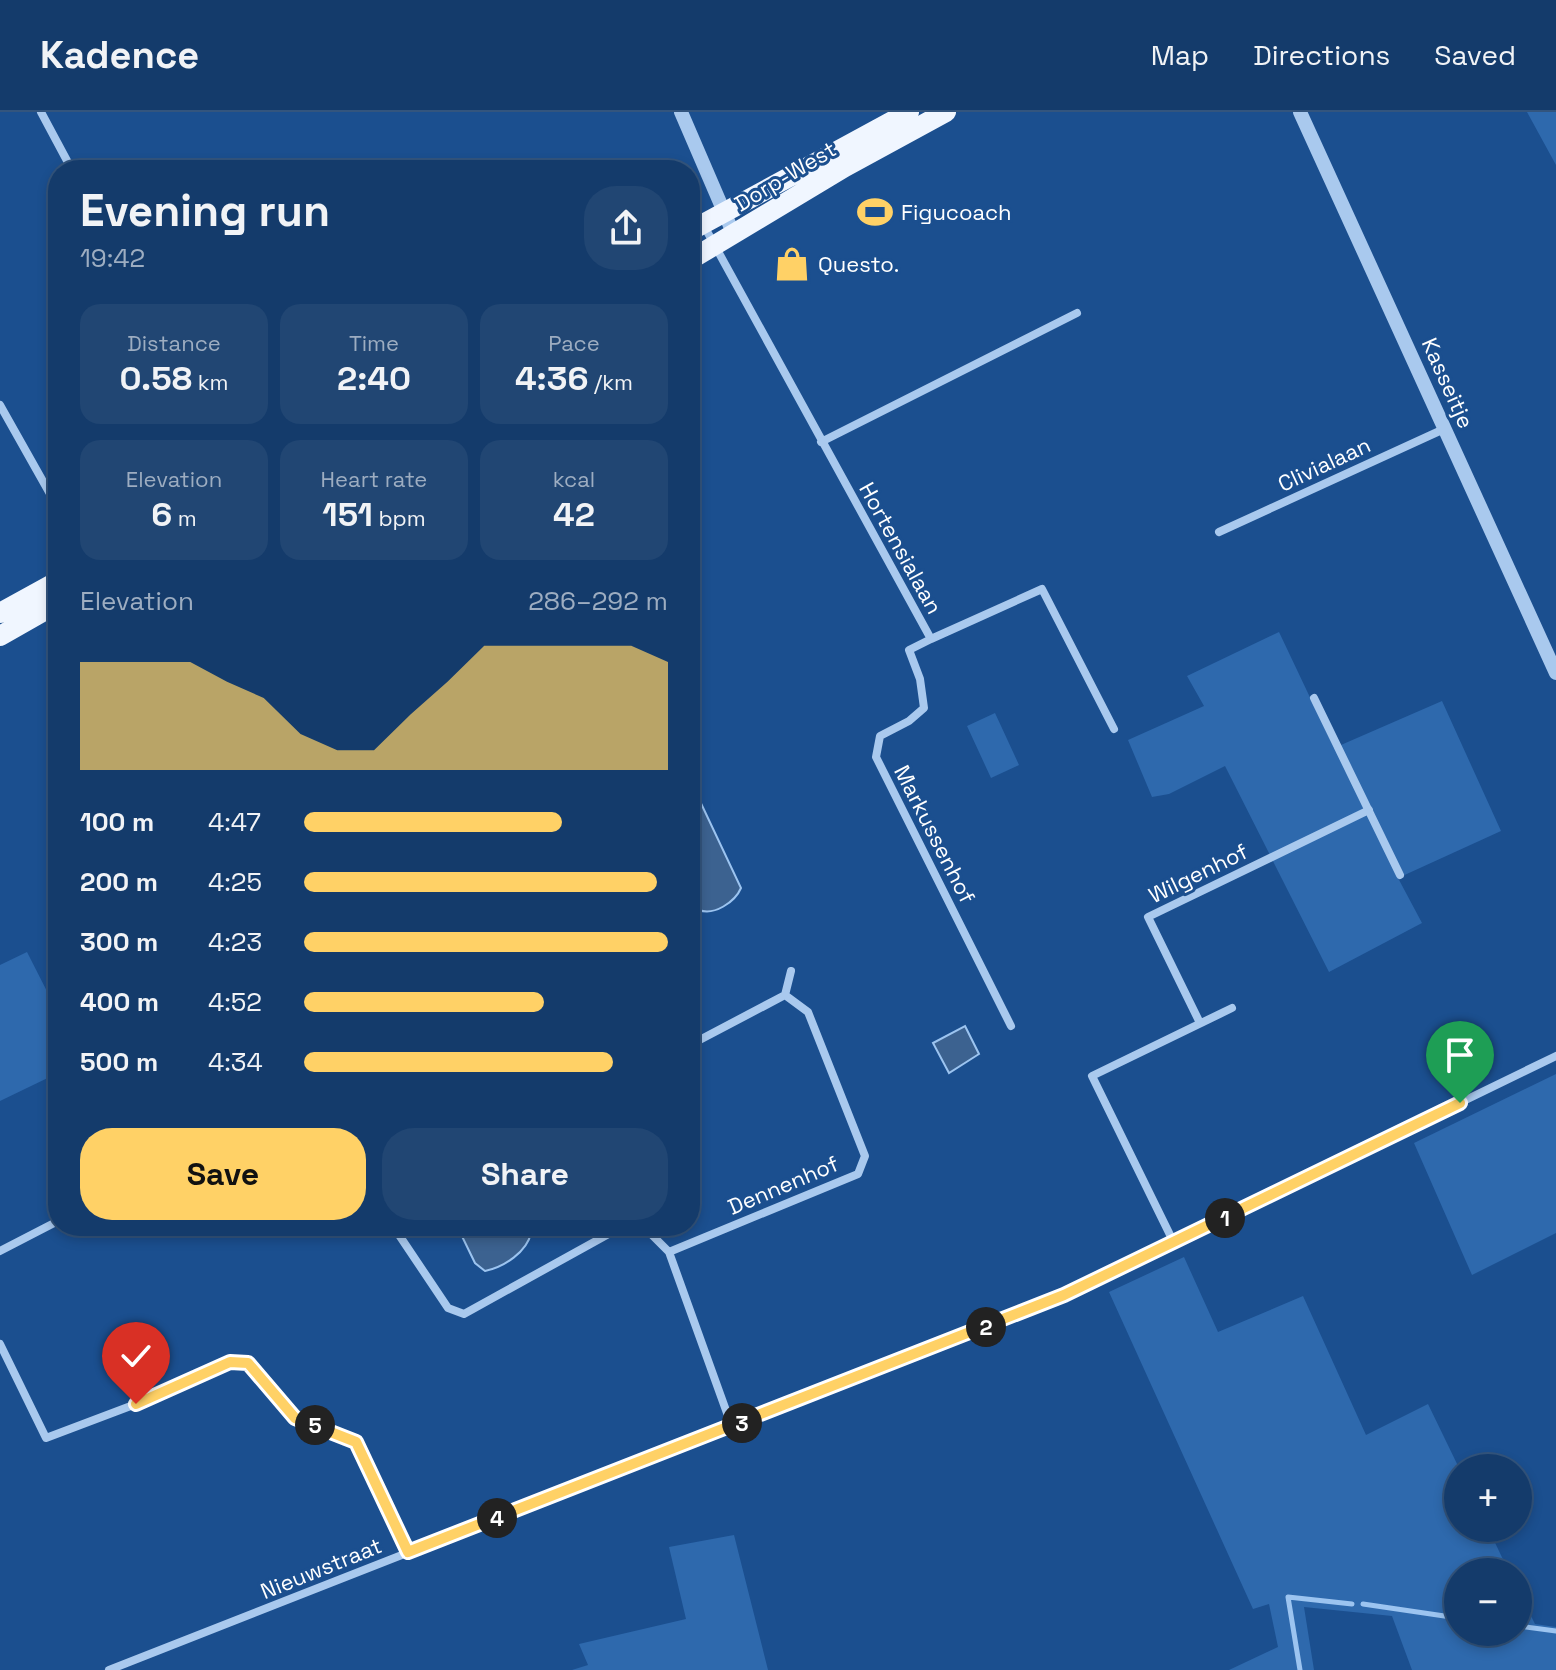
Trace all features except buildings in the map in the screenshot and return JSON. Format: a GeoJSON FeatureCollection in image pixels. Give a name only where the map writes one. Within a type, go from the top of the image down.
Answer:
{"type":"FeatureCollection","features":[{"type":"Feature","properties":{"kind":"main road","name":"Dorp-West"},"geometry":{"type":"LineString","coordinates":[[700,226],[909,112]]}},
{"type":"Feature","properties":{"kind":"main road","name":"Dorp-West"},"geometry":{"type":"LineString","coordinates":[[700,254],[845,167],[946,112]]}},
{"type":"Feature","properties":{"kind":"main road"},"geometry":{"type":"LineString","coordinates":[[0,613],[48,587]]}},
{"type":"Feature","properties":{"kind":"main road"},"geometry":{"type":"LineString","coordinates":[[0,636],[48,609]]}},
{"type":"Feature","properties":{"kind":"street"},"geometry":{"type":"LineString","coordinates":[[41,112],[67,160]]}},
{"type":"Feature","properties":{"kind":"street"},"geometry":{"type":"LineString","coordinates":[[681,112],[734,235]]}},
{"type":"Feature","properties":{"kind":"street","name":"Kasseitje"},"geometry":{"type":"LineString","coordinates":[[1300,112],[1556,673]]}},
{"type":"Feature","properties":{"kind":"street","name":"Hortensialaan"},"geometry":{"type":"LineString","coordinates":[[700,231],[715,246],[931,639],[1042,589],[1114,729]]}},
{"type":"Feature","properties":{"kind":"street"},"geometry":{"type":"LineString","coordinates":[[821,442],[1077,313]]}},
{"type":"Feature","properties":{"kind":"street"},"geometry":{"type":"LineString","coordinates":[[0,405],[48,490]]}},
{"type":"Feature","properties":{"kind":"street","name":"Clivialaan"},"geometry":{"type":"LineString","coordinates":[[1219,532],[1444,429]]}},
{"type":"Feature","properties":{"kind":"street","name":"Markussenhof"},"geometry":{"type":"LineString","coordinates":[[931,639],[909,650],[920,679],[924,708],[909,721],[880,736],[876,757],[1011,1026]]}},
{"type":"Feature","properties":{"kind":"street"},"geometry":{"type":"LineString","coordinates":[[1314,698],[1400,875]]}},
{"type":"Feature","properties":{"kind":"street","name":"Wilgenhof"},"geometry":{"type":"LineString","coordinates":[[1200,1023],[1148,917],[1369,810]]}},
{"type":"Feature","properties":{"kind":"street"},"geometry":{"type":"LineString","coordinates":[[700,1040],[785,995],[791,971]]}},
{"type":"Feature","properties":{"kind":"street","name":"Dennenhof"},"geometry":{"type":"LineString","coordinates":[[669,1252],[858,1174],[865,1156],[808,1012],[785,995]]}},
{"type":"Feature","properties":{"kind":"street"},"geometry":{"type":"LineString","coordinates":[[1174,1243],[1092,1076],[1232,1008]]}},
{"type":"Feature","properties":{"kind":"street","name":"Nieuwstraat"},"geometry":{"type":"LineString","coordinates":[[109,1670],[1020,1313],[1174,1243],[1556,1056]]}},
{"type":"Feature","properties":{"kind":"street"},"geometry":{"type":"LineString","coordinates":[[0,1251],[48,1226]]}},
{"type":"Feature","properties":{"kind":"street"},"geometry":{"type":"LineString","coordinates":[[400,1236],[448,1308],[464,1314],[606,1236]]}},
{"type":"Feature","properties":{"kind":"street"},"geometry":{"type":"LineString","coordinates":[[653,1236],[669,1252],[732,1427]]}},
{"type":"Feature","properties":{"kind":"street"},"geometry":{"type":"LineString","coordinates":[[0,1344],[46,1438],[136,1404],[230,1362],[248,1363],[295,1418],[356,1442],[408,1552]]}},
{"type":"Feature","properties":{"kind":"shaded area"},"geometry":{"type":"Polygon","coordinates":[[[1527,112],[1556,112],[1556,165],[1527,112]]]}},
{"type":"Feature","properties":{"kind":"shaded area"},"geometry":{"type":"Polygon","coordinates":[[[1279,632],[1334,748],[1442,701],[1501,831],[1398,878],[1422,923],[1329,972],[1225,766],[1169,794],[1152,797],[1128,740],[1204,706],[1187,676],[1279,632]]]}},
{"type":"Feature","properties":{"kind":"shaded area"},"geometry":{"type":"Polygon","coordinates":[[[995,713],[1019,765],[991,778],[967,726],[995,713]]]}},
{"type":"Feature","properties":{"kind":"shaded area"},"geometry":{"type":"Polygon","coordinates":[[[700,801],[741,888],[729,903],[700,910],[700,801]]]}},
{"type":"Feature","properties":{"kind":"shaded area"},"geometry":{"type":"Polygon","coordinates":[[[27,952],[48,993],[48,1078],[0,1101],[0,965],[27,952]]]}},
{"type":"Feature","properties":{"kind":"shaded area"},"geometry":{"type":"Polygon","coordinates":[[[965,1026],[979,1054],[949,1073],[933,1043],[965,1026]]]}},
{"type":"Feature","properties":{"kind":"shaded area"},"geometry":{"type":"Polygon","coordinates":[[[1556,1074],[1556,1233],[1472,1275],[1414,1143],[1556,1074]]]}},
{"type":"Feature","properties":{"kind":"shaded area"},"geometry":{"type":"Polygon","coordinates":[[[462,1236],[530,1236],[514,1258],[500,1266],[485,1271],[475,1263],[462,1236]]]}},
{"type":"Feature","properties":{"kind":"shaded area"},"geometry":{"type":"Polygon","coordinates":[[[1184,1257],[1218,1332],[1303,1296],[1366,1435],[1428,1404],[1452,1454],[1444,1454],[1444,1542],[1495,1542],[1502,1558],[1444,1558],[1444,1646],[1532,1646],[1532,1618],[1535,1624],[1556,1627],[1556,1670],[1412,1670],[1392,1616],[1304,1607],[1314,1670],[1229,1670],[1278,1647],[1269,1604],[1253,1609],[1109,1292],[1184,1257]]]}},
{"type":"Feature","properties":{"kind":"shaded area"},"geometry":{"type":"Polygon","coordinates":[[[734,1535],[768,1670],[572,1670],[588,1665],[579,1644],[686,1619],[669,1547],[734,1535]]]}},
{"type":"Feature","properties":{"kind":"waterway"},"geometry":{"type":"LineString","coordinates":[[1300,1670],[1288,1597],[1352,1604]]}},
{"type":"Feature","properties":{"kind":"waterway"},"geometry":{"type":"LineString","coordinates":[[1363,1604],[1444,1616]]}},
{"type":"Feature","properties":{"kind":"waterway"},"geometry":{"type":"LineString","coordinates":[[1532,1628],[1556,1631]]}},
{"type":"Feature","properties":{"kind":"place","name":"Figucoach"},"geometry":{"type":"Point","coordinates":[875,212]}},
{"type":"Feature","properties":{"kind":"place","name":"Questo."},"geometry":{"type":"Point","coordinates":[792,264]}},
{"type":"Feature","properties":{"kind":"route"},"geometry":{"type":"LineString","coordinates":[[136,1404],[230,1362],[248,1363],[295,1418],[356,1442],[408,1552],[1064,1295],[1460,1103]]}}]}
